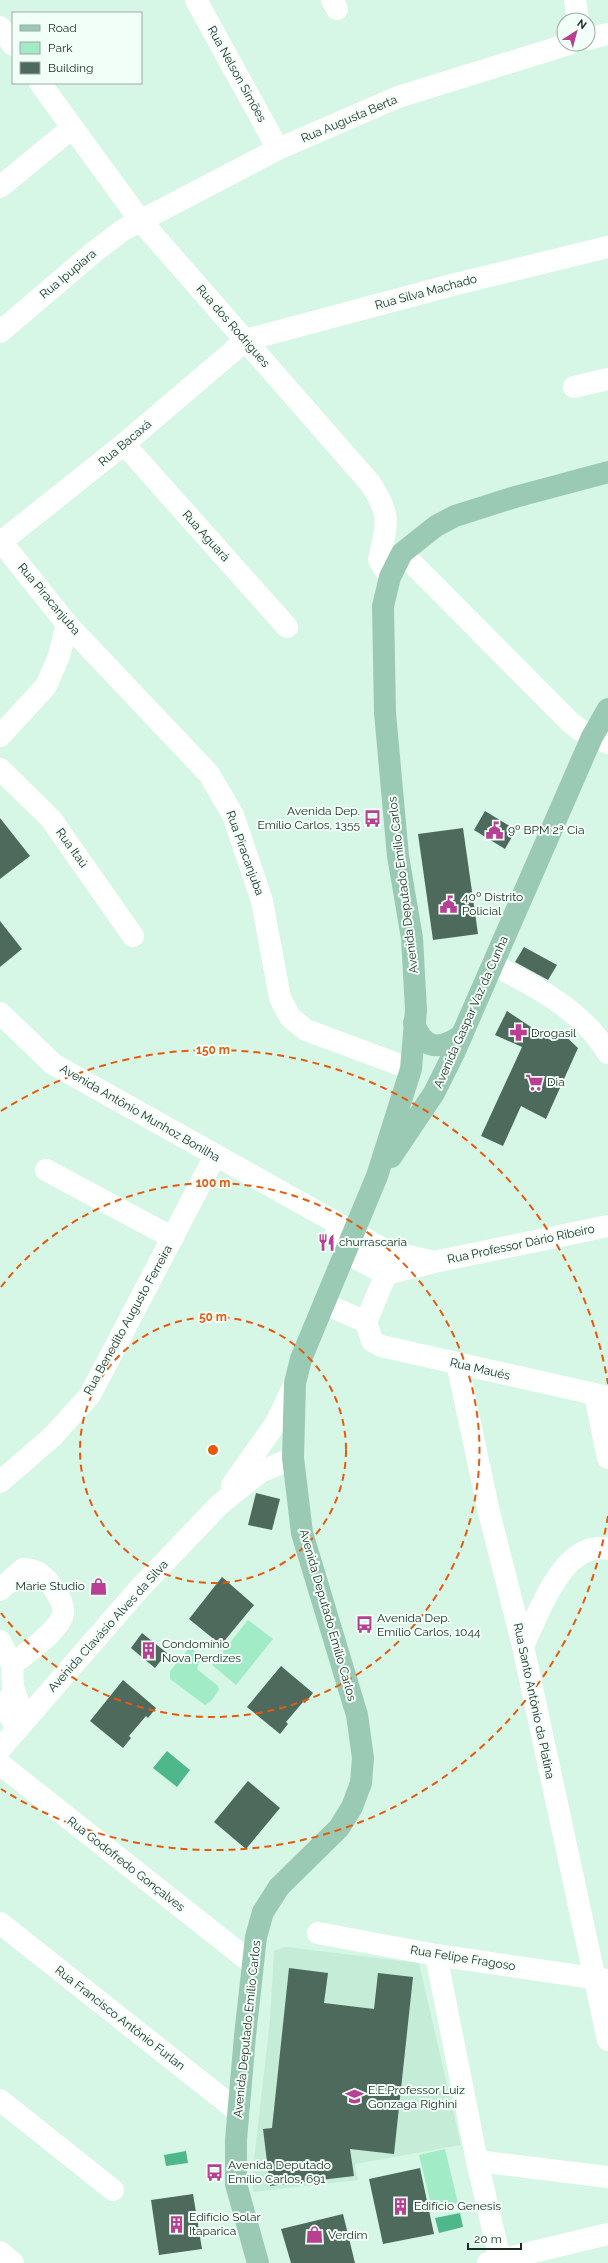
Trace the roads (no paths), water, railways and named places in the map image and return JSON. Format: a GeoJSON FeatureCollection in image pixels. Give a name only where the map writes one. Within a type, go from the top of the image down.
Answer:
{"type":"FeatureCollection","features":[{"type":"Feature","properties":{"kind":"main road","name":"Avenida Deputado Emílio Carlos"},"geometry":{"type":"LineString","coordinates":[[258,2263],[236,2184],[239,2112],[256,1937],[263,1912],[278,1886],[339,1828],[352,1808],[361,1783],[363,1758],[358,1715],[302,1533],[293,1458],[295,1383],[310,1337],[377,1176],[411,1069],[414,1023],[412,938],[398,856],[385,714],[383,606],[390,577],[402,553],[436,526],[461,513],[608,472]]}},
{"type":"Feature","properties":{"kind":"main road","name":"Avenida Gaspar Vaz da Cunha"},"geometry":{"type":"LineString","coordinates":[[377,1176],[434,1093],[462,1035],[492,964],[600,740],[608,709]]}},
{"type":"Feature","properties":{"kind":"main road"},"geometry":{"type":"LineString","coordinates":[[414,1023],[423,1040],[437,1046],[451,1043],[462,1035]]}},
{"type":"Feature","properties":{"kind":"street","name":"Rua Nelson Simões"},"geometry":{"type":"LineString","coordinates":[[196,0],[278,149]]}},
{"type":"Feature","properties":{"kind":"street"},"geometry":{"type":"LineString","coordinates":[[575,0],[577,12]]}},
{"type":"Feature","properties":{"kind":"street"},"geometry":{"type":"LineString","coordinates":[[0,27],[12,44]]}},
{"type":"Feature","properties":{"kind":"street"},"geometry":{"type":"LineString","coordinates":[[596,37],[608,34]]}},
{"type":"Feature","properties":{"kind":"street","name":"Rua Augusta Berta"},"geometry":{"type":"LineString","coordinates":[[140,220],[278,149],[398,97],[556,48]]}},
{"type":"Feature","properties":{"kind":"street","name":"Rua dos Rodrigues"},"geometry":{"type":"LineString","coordinates":[[41,84],[140,220],[370,483],[380,498],[386,514],[387,531],[379,560],[390,577]]}},
{"type":"Feature","properties":{"kind":"street"},"geometry":{"type":"LineString","coordinates":[[0,187],[72,128]]}},
{"type":"Feature","properties":{"kind":"street","name":"Rua Ipupiara"},"geometry":{"type":"LineString","coordinates":[[0,332],[94,252],[140,220]]}},
{"type":"Feature","properties":{"kind":"street","name":"Rua Silva Machado"},"geometry":{"type":"LineString","coordinates":[[246,340],[452,285],[608,247]]}},
{"type":"Feature","properties":{"kind":"street","name":"Rua Bacaxá"},"geometry":{"type":"LineString","coordinates":[[1,541],[124,444],[246,340]]}},
{"type":"Feature","properties":{"kind":"street"},"geometry":{"type":"LineString","coordinates":[[574,387],[608,379]]}},
{"type":"Feature","properties":{"kind":"street","name":"Rua Aguará"},"geometry":{"type":"LineString","coordinates":[[124,444],[287,627]]}},
{"type":"Feature","properties":{"kind":"street","name":"Rua Piracanjuba"},"geometry":{"type":"LineString","coordinates":[[1,541],[67,624],[209,774],[233,815],[262,901],[280,998],[290,1017],[306,1030],[411,1069]]}},
{"type":"Feature","properties":{"kind":"street"},"geometry":{"type":"LineString","coordinates":[[402,553],[569,721],[600,740]]}},
{"type":"Feature","properties":{"kind":"street"},"geometry":{"type":"LineString","coordinates":[[0,736],[46,686],[59,656],[67,624]]}},
{"type":"Feature","properties":{"kind":"street","name":"Rua Itaú"},"geometry":{"type":"LineString","coordinates":[[0,769],[36,802],[55,824],[133,936]]}},
{"type":"Feature","properties":{"kind":"street"},"geometry":{"type":"LineString","coordinates":[[492,964],[540,989],[574,1015],[600,1039],[608,1053]]}},
{"type":"Feature","properties":{"kind":"street","name":"Avenida Antônio Munhoz Bonilha"},"geometry":{"type":"LineString","coordinates":[[0,1013],[53,1064],[215,1156],[354,1232]]}},
{"type":"Feature","properties":{"kind":"street","name":"Rua Benedito Augusto Ferreira"},"geometry":{"type":"LineString","coordinates":[[0,1482],[53,1436],[90,1395],[215,1156]]}},
{"type":"Feature","properties":{"kind":"street"},"geometry":{"type":"LineString","coordinates":[[46,1170],[173,1238]]}},
{"type":"Feature","properties":{"kind":"street"},"geometry":{"type":"LineString","coordinates":[[321,1215],[346,1252],[386,1274],[366,1322],[325,1304]]}},
{"type":"Feature","properties":{"kind":"street","name":"Rua Professor Dário Ribeiro"},"geometry":{"type":"LineString","coordinates":[[386,1274],[434,1262],[608,1226]]}},
{"type":"Feature","properties":{"kind":"street","name":"Rua Professor Dário Ribeiro"},"geometry":{"type":"LineString","coordinates":[[354,1232],[386,1251],[434,1262]]}},
{"type":"Feature","properties":{"kind":"street","name":"Rua Maués"},"geometry":{"type":"LineString","coordinates":[[366,1322],[372,1341],[381,1346],[601,1396]]}},
{"type":"Feature","properties":{"kind":"street","name":"Rua Santo Antônio da Platina"},"geometry":{"type":"LineString","coordinates":[[457,1363],[489,1512],[523,1646],[601,1979],[608,2040]]}},
{"type":"Feature","properties":{"kind":"street","name":"Avenida Clavásio Alves da Silva"},"geometry":{"type":"LineString","coordinates":[[219,1505],[276,1424],[295,1383]]}},
{"type":"Feature","properties":{"kind":"street"},"geometry":{"type":"LineString","coordinates":[[601,1396],[608,1458]]}},
{"type":"Feature","properties":{"kind":"street","name":"Avenida Clavásio Alves da Silva"},"geometry":{"type":"LineString","coordinates":[[0,1749],[139,1588],[219,1505],[260,1472],[293,1458]]}},
{"type":"Feature","properties":{"kind":"street"},"geometry":{"type":"LineString","coordinates":[[523,1646],[548,1594],[569,1562],[582,1552],[592,1547],[608,1547]]}},
{"type":"Feature","properties":{"kind":"street"},"geometry":{"type":"LineString","coordinates":[[0,1590],[23,1569],[33,1569],[41,1574],[55,1590],[61,1601],[63,1612],[59,1622],[45,1638],[12,1665]]}},
{"type":"Feature","properties":{"kind":"street"},"geometry":{"type":"LineString","coordinates":[[0,1641],[12,1665],[13,1688],[19,1703],[23,1723]]}},
{"type":"Feature","properties":{"kind":"street"},"geometry":{"type":"LineString","coordinates":[[0,1702],[23,1723]]}},
{"type":"Feature","properties":{"kind":"street","name":"Rua Godofredo Gonçalves"},"geometry":{"type":"LineString","coordinates":[[0,1764],[253,1964]]}},
{"type":"Feature","properties":{"kind":"street","name":"Rua Francisco Antônio Furlan"},"geometry":{"type":"LineString","coordinates":[[0,1923],[239,2112]]}},
{"type":"Feature","properties":{"kind":"street","name":"Rua Felipe Fragoso"},"geometry":{"type":"LineString","coordinates":[[318,1933],[436,1955],[601,1979]]}},
{"type":"Feature","properties":{"kind":"street"},"geometry":{"type":"LineString","coordinates":[[436,1955],[477,2161],[494,2262],[608,2234]]}},
{"type":"Feature","properties":{"kind":"street"},"geometry":{"type":"LineString","coordinates":[[0,2100],[113,2190]]}},
{"type":"Feature","properties":{"kind":"street"},"geometry":{"type":"LineString","coordinates":[[477,2161],[608,2177]]}},
{"type":"Feature","properties":{"kind":"street"},"geometry":{"type":"LineString","coordinates":[[0,2252],[13,2263]]}},
{"type":"Feature","properties":{"kind":"place","name":"Avenida Dep. Emílio Carlos, 1355"},"geometry":{"type":"Point","coordinates":[373,818]}},
{"type":"Feature","properties":{"kind":"place","name":"9º BPM 2ª Cia"},"geometry":{"type":"Point","coordinates":[495,830]}},
{"type":"Feature","properties":{"kind":"place","name":"40º Distrito Policial"},"geometry":{"type":"Point","coordinates":[449,904]}},
{"type":"Feature","properties":{"kind":"place","name":"Drogasil"},"geometry":{"type":"Point","coordinates":[518,1033]}},
{"type":"Feature","properties":{"kind":"place","name":"Dia"},"geometry":{"type":"Point","coordinates":[534,1082]}},
{"type":"Feature","properties":{"kind":"place","name":"churrascaria"},"geometry":{"type":"Point","coordinates":[326,1242]}},
{"type":"Feature","properties":{"kind":"place","name":"Marie Studio"},"geometry":{"type":"Point","coordinates":[98,1586]}},
{"type":"Feature","properties":{"kind":"place","name":"Avenida Dep. Emílio Carlos, 1044"},"geometry":{"type":"Point","coordinates":[364,1625]}},
{"type":"Feature","properties":{"kind":"place","name":"Condomínio Nova Perdizes"},"geometry":{"type":"Point","coordinates":[149,1651]}},
{"type":"Feature","properties":{"kind":"place","name":"E.E.Professor Luiz Gonzaga Righini"},"geometry":{"type":"Point","coordinates":[355,2097]}},
{"type":"Feature","properties":{"kind":"place","name":"Avenida Deputado Emílio Carlos, 691"},"geometry":{"type":"Point","coordinates":[215,2172]}},
{"type":"Feature","properties":{"kind":"place","name":"Edifício Genesis"},"geometry":{"type":"Point","coordinates":[401,2206]}},
{"type":"Feature","properties":{"kind":"place","name":"Edifício Solar Itaparica"},"geometry":{"type":"Point","coordinates":[176,2224]}},
{"type":"Feature","properties":{"kind":"place","name":"Verdim"},"geometry":{"type":"Point","coordinates":[315,2235]}}]}
